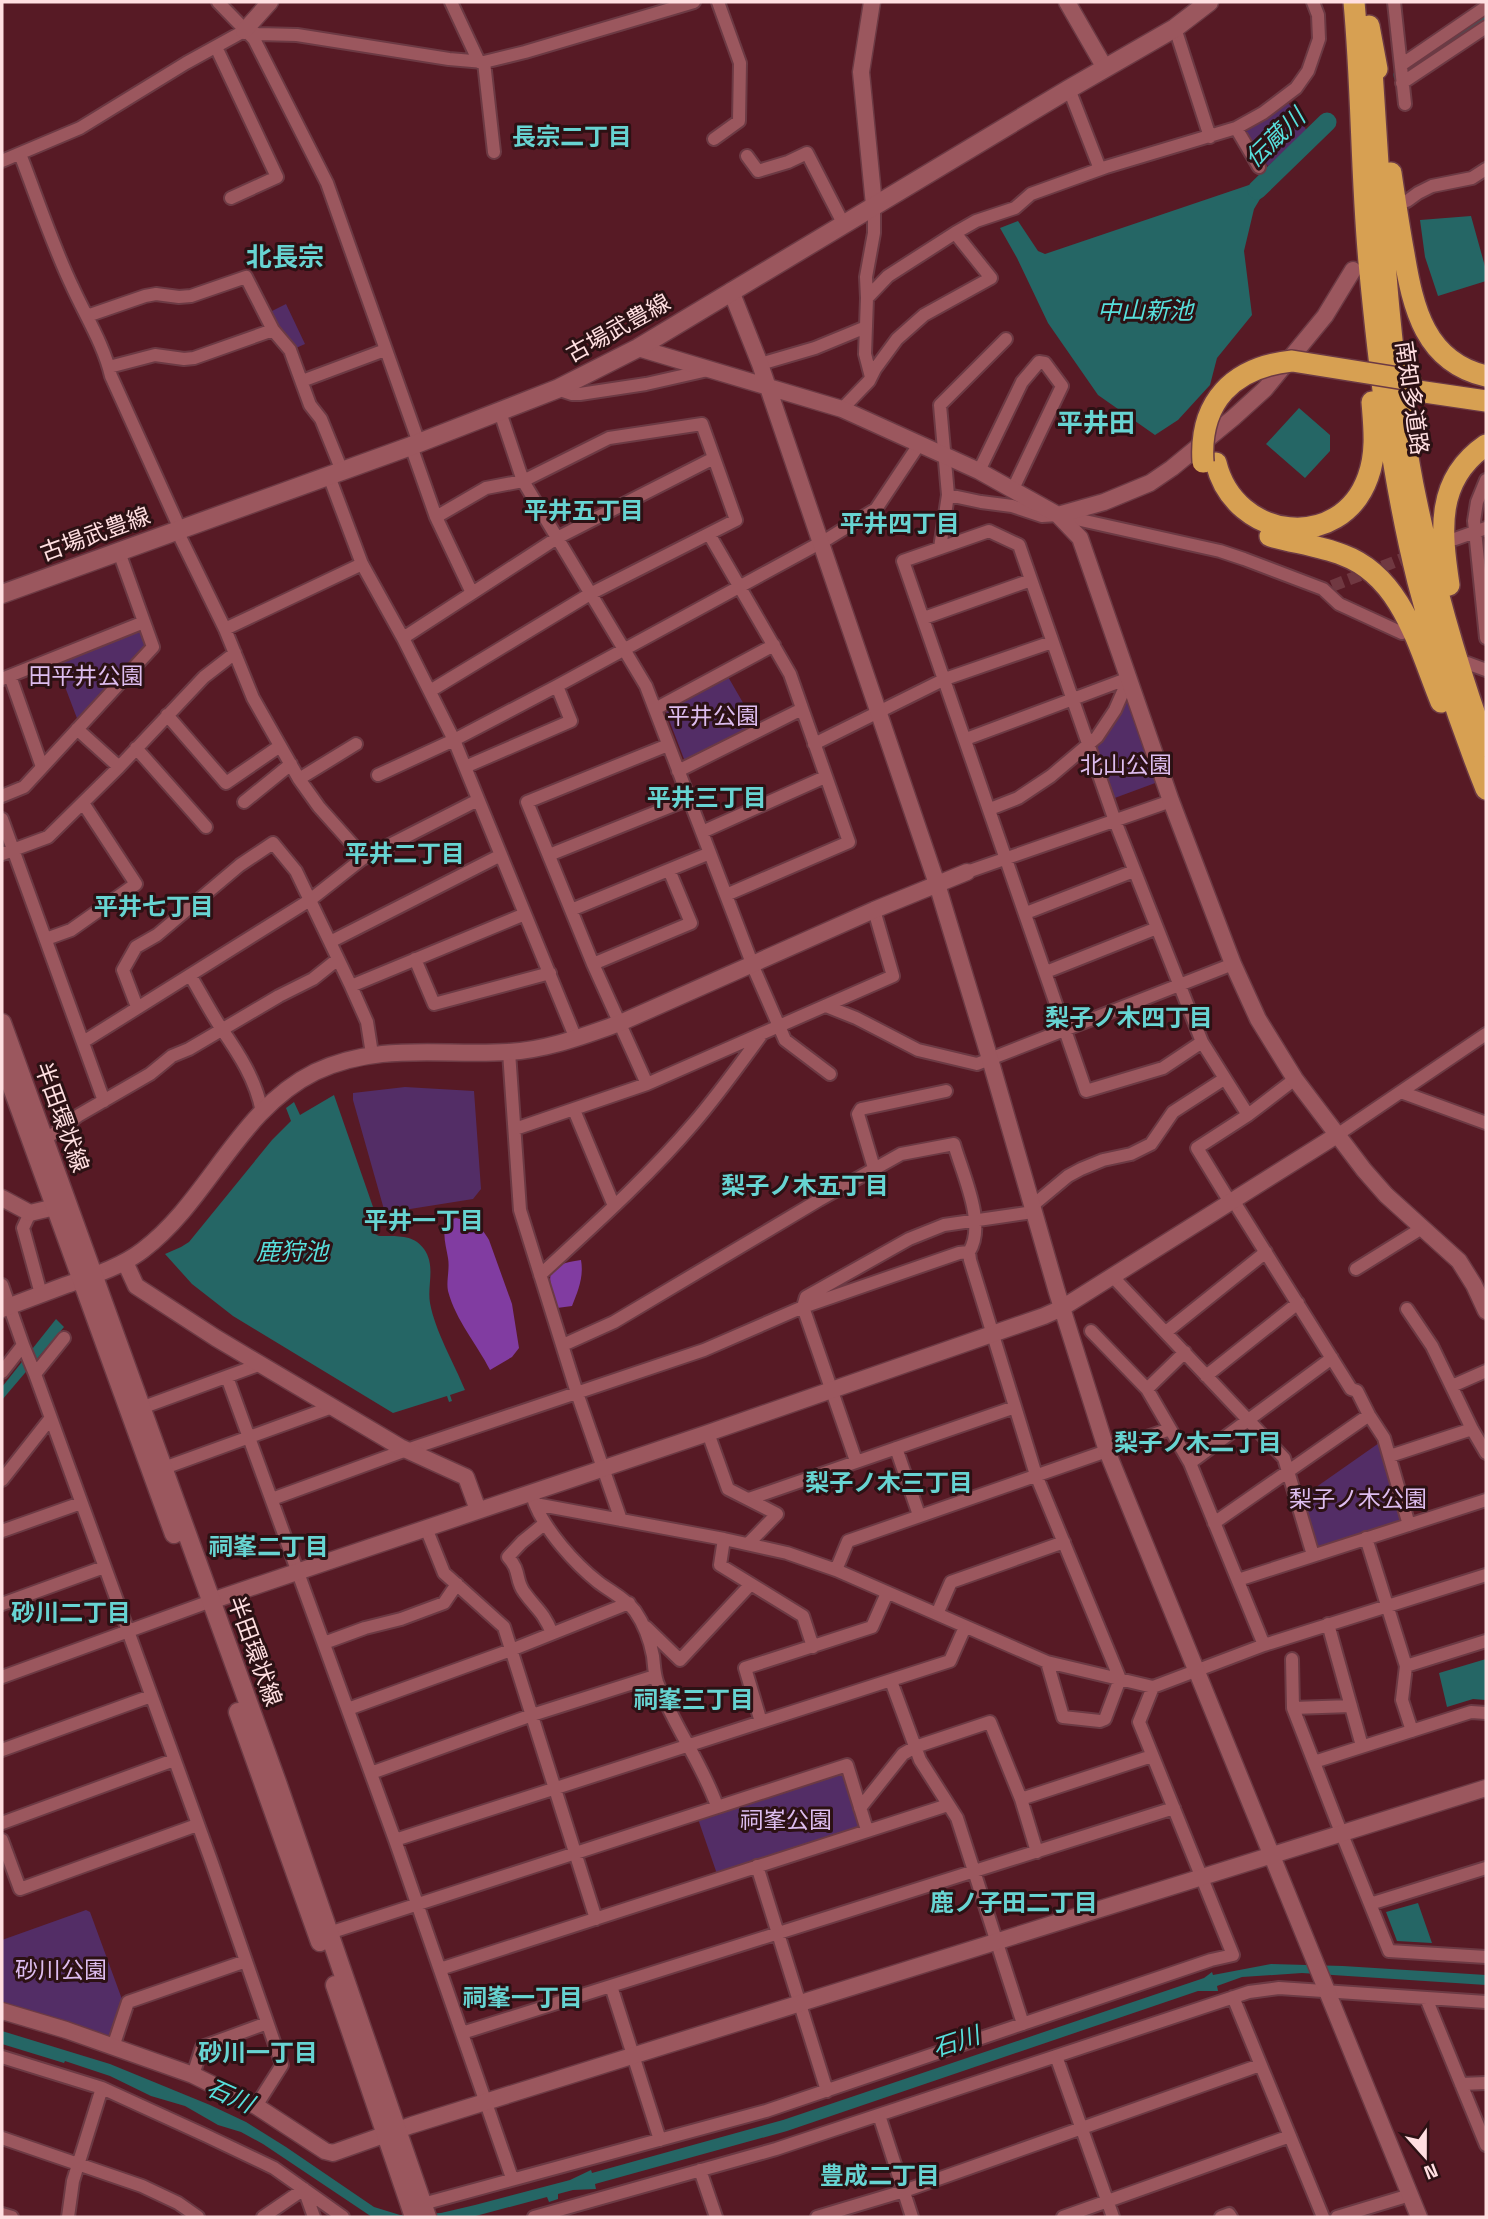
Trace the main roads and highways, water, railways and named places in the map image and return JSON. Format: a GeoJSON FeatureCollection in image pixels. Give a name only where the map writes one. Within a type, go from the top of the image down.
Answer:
{"type":"FeatureCollection","features":[{"type":"Feature","properties":{"kind":"highway","name":"南知多道路"},"geometry":{"type":"LineString","coordinates":[[1354,2],[1369,260],[1396,473],[1422,595],[1450,690],[1486,789]]}},
{"type":"Feature","properties":{"kind":"highway","name":"南知多道路"},"geometry":{"type":"LineString","coordinates":[[1367,2],[1384,250],[1394,354],[1409,461],[1445,621],[1486,746]]}},
{"type":"Feature","properties":{"kind":"highway"},"geometry":{"type":"LineString","coordinates":[[1369,26],[1413,303],[1426,333],[1445,355],[1459,366],[1486,376]]}},
{"type":"Feature","properties":{"kind":"highway"},"geometry":{"type":"LineString","coordinates":[[1209,463],[1237,505],[1251,516],[1285,528],[1312,526],[1335,517],[1356,498],[1365,484],[1371,465],[1374,436],[1357,186],[1362,142]]}},
{"type":"Feature","properties":{"kind":"highway"},"geometry":{"type":"LineString","coordinates":[[1486,391],[1300,373],[1262,378],[1244,389],[1222,417],[1207,480],[1225,508],[1253,529],[1269,536],[1347,556],[1384,580],[1407,618],[1454,734],[1486,795]]}},
{"type":"Feature","properties":{"kind":"highway"},"geometry":{"type":"LineString","coordinates":[[1411,385],[1486,401]]}},
{"type":"Feature","properties":{"kind":"highway"},"geometry":{"type":"LineString","coordinates":[[1486,445],[1474,454],[1457,475],[1446,501],[1443,532],[1448,580],[1462,648],[1486,721]]}},
{"type":"Feature","properties":{"kind":"main road","name":"古場武豊線"},"geometry":{"type":"LineString","coordinates":[[2,594],[415,444],[557,389],[638,348],[1069,89],[1175,29],[1209,2]]}},
{"type":"Feature","properties":{"kind":"main road","name":"半田環状線"},"geometry":{"type":"LineString","coordinates":[[2,1023],[88,1277],[421,2209]]}},
{"type":"Feature","properties":{"kind":"main road","name":"半田環状線"},"geometry":{"type":"LineString","coordinates":[[2,1060],[55,1207],[88,1277],[163,1468],[205,1603],[329,1933],[392,2132]]}},
{"type":"Feature","properties":{"kind":"water","name":"中山新池"},"geometry":{"type":"Polygon","coordinates":[[[1249,185],[1263,194],[1254,209],[1244,251],[1252,315],[1217,358],[1210,385],[1178,420],[1155,435],[1098,395],[1048,323],[1000,228],[1018,221],[1038,251],[1045,254],[1249,185]]]}},
{"type":"Feature","properties":{"kind":"water"},"geometry":{"type":"Polygon","coordinates":[[[1471,216],[1486,270],[1486,281],[1438,296],[1425,257],[1420,220],[1471,216]]]}},
{"type":"Feature","properties":{"kind":"water"},"geometry":{"type":"Polygon","coordinates":[[[1299,408],[1330,435],[1330,451],[1305,478],[1266,444],[1299,408]]]}},
{"type":"Feature","properties":{"kind":"water","name":"鹿狩池"},"geometry":{"type":"Polygon","coordinates":[[[334,1095],[380,1227],[374,1229],[375,1234],[410,1238],[420,1244],[428,1255],[432,1314],[465,1390],[450,1395],[452,1401],[449,1402],[447,1396],[393,1413],[233,1316],[192,1284],[165,1254],[189,1242],[272,1140],[291,1121],[286,1108],[294,1102],[300,1115],[334,1095]]]}},
{"type":"Feature","properties":{"kind":"water"},"geometry":{"type":"Polygon","coordinates":[[[56,1319],[64,1327],[2,1400],[2,1387],[56,1319]]]}},
{"type":"Feature","properties":{"kind":"water"},"geometry":{"type":"Polygon","coordinates":[[[1486,1659],[1486,1700],[1473,1699],[1447,1707],[1439,1673],[1486,1659]]]}},
{"type":"Feature","properties":{"kind":"water"},"geometry":{"type":"Polygon","coordinates":[[[1418,1903],[1432,1943],[1397,1941],[1386,1912],[1418,1903]]]}},
{"type":"Feature","properties":{"kind":"water"},"geometry":{"type":"Polygon","coordinates":[[[1271,1964],[1486,1975],[1486,1985],[1302,1973],[1242,1977],[1217,1986],[1218,1991],[1198,1991],[787,2131],[595,2184],[596,2189],[558,2194],[558,2199],[549,2202],[547,2197],[472,2217],[372,2217],[241,2132],[218,2125],[185,2106],[151,2096],[110,2076],[2,2044],[2,2031],[110,2064],[246,2122],[374,2207],[400,2215],[441,2213],[570,2180],[591,2170],[592,2173],[783,2120],[1204,1978],[1212,1972],[1213,1975],[1271,1964]]]}},
{"type":"Feature","properties":{"kind":"waterway","name":"伝蔵川"},"geometry":{"type":"LineString","coordinates":[[1403,75],[1486,18]]}},
{"type":"Feature","properties":{"kind":"waterway","name":"伝蔵川"},"geometry":{"type":"LineString","coordinates":[[1257,190],[1327,122]]}},
{"type":"Feature","properties":{"kind":"tunnel"},"geometry":{"type":"LineString","coordinates":[[1332,586],[1415,554]]}},
{"type":"Feature","properties":{"kind":"district","name":"長宗二丁目"},"geometry":{"type":"Point","coordinates":[572,137]}},
{"type":"Feature","properties":{"kind":"district","name":"北長宗"},"geometry":{"type":"Point","coordinates":[285,257]}},
{"type":"Feature","properties":{"kind":"district","name":"平井田"},"geometry":{"type":"Point","coordinates":[1096,423]}},
{"type":"Feature","properties":{"kind":"district","name":"平井五丁目"},"geometry":{"type":"Point","coordinates":[584,511]}},
{"type":"Feature","properties":{"kind":"district","name":"平井四丁目"},"geometry":{"type":"Point","coordinates":[900,524]}},
{"type":"Feature","properties":{"kind":"district","name":"平井三丁目"},"geometry":{"type":"Point","coordinates":[707,798]}},
{"type":"Feature","properties":{"kind":"district","name":"平井二丁目"},"geometry":{"type":"Point","coordinates":[405,854]}},
{"type":"Feature","properties":{"kind":"district","name":"平井七丁目"},"geometry":{"type":"Point","coordinates":[154,907]}},
{"type":"Feature","properties":{"kind":"district","name":"梨子ノ木四丁目"},"geometry":{"type":"Point","coordinates":[1129,1018]}},
{"type":"Feature","properties":{"kind":"district","name":"梨子ノ木五丁目"},"geometry":{"type":"Point","coordinates":[805,1186]}},
{"type":"Feature","properties":{"kind":"district","name":"平井一丁目"},"geometry":{"type":"Point","coordinates":[424,1221]}},
{"type":"Feature","properties":{"kind":"district","name":"梨子ノ木二丁目"},"geometry":{"type":"Point","coordinates":[1198,1443]}},
{"type":"Feature","properties":{"kind":"district","name":"梨子ノ木三丁目"},"geometry":{"type":"Point","coordinates":[889,1483]}},
{"type":"Feature","properties":{"kind":"district","name":"祠峯二丁目"},"geometry":{"type":"Point","coordinates":[269,1547]}},
{"type":"Feature","properties":{"kind":"district","name":"砂川二丁目"},"geometry":{"type":"Point","coordinates":[71,1613]}},
{"type":"Feature","properties":{"kind":"district","name":"祠峯三丁目"},"geometry":{"type":"Point","coordinates":[694,1700]}},
{"type":"Feature","properties":{"kind":"district","name":"鹿ノ子田二丁目"},"geometry":{"type":"Point","coordinates":[1014,1903]}},
{"type":"Feature","properties":{"kind":"district","name":"祠峯一丁目"},"geometry":{"type":"Point","coordinates":[523,1998]}},
{"type":"Feature","properties":{"kind":"district","name":"砂川一丁目"},"geometry":{"type":"Point","coordinates":[258,2053]}},
{"type":"Feature","properties":{"kind":"district","name":"豊成二丁目"},"geometry":{"type":"Point","coordinates":[880,2176]}},
{"type":"Feature","properties":{"kind":"park label","name":"田平井公園"},"geometry":{"type":"Point","coordinates":[86,676]}},
{"type":"Feature","properties":{"kind":"park label","name":"平井公園"},"geometry":{"type":"Point","coordinates":[713,716]}},
{"type":"Feature","properties":{"kind":"park label","name":"北山公園"},"geometry":{"type":"Point","coordinates":[1126,765]}},
{"type":"Feature","properties":{"kind":"park label","name":"梨子ノ木公園"},"geometry":{"type":"Point","coordinates":[1358,1499]}},
{"type":"Feature","properties":{"kind":"park label","name":"祠峯公園"},"geometry":{"type":"Point","coordinates":[786,1820]}},
{"type":"Feature","properties":{"kind":"park label","name":"砂川公園"},"geometry":{"type":"Point","coordinates":[61,1970]}},
{"type":"Feature","properties":{"kind":"water label","name":"石川"},"geometry":{"type":"Point","coordinates":[956,2042]}},
{"type":"Feature","properties":{"kind":"water label","name":"石川"},"geometry":{"type":"Point","coordinates":[230,2096]}}]}
